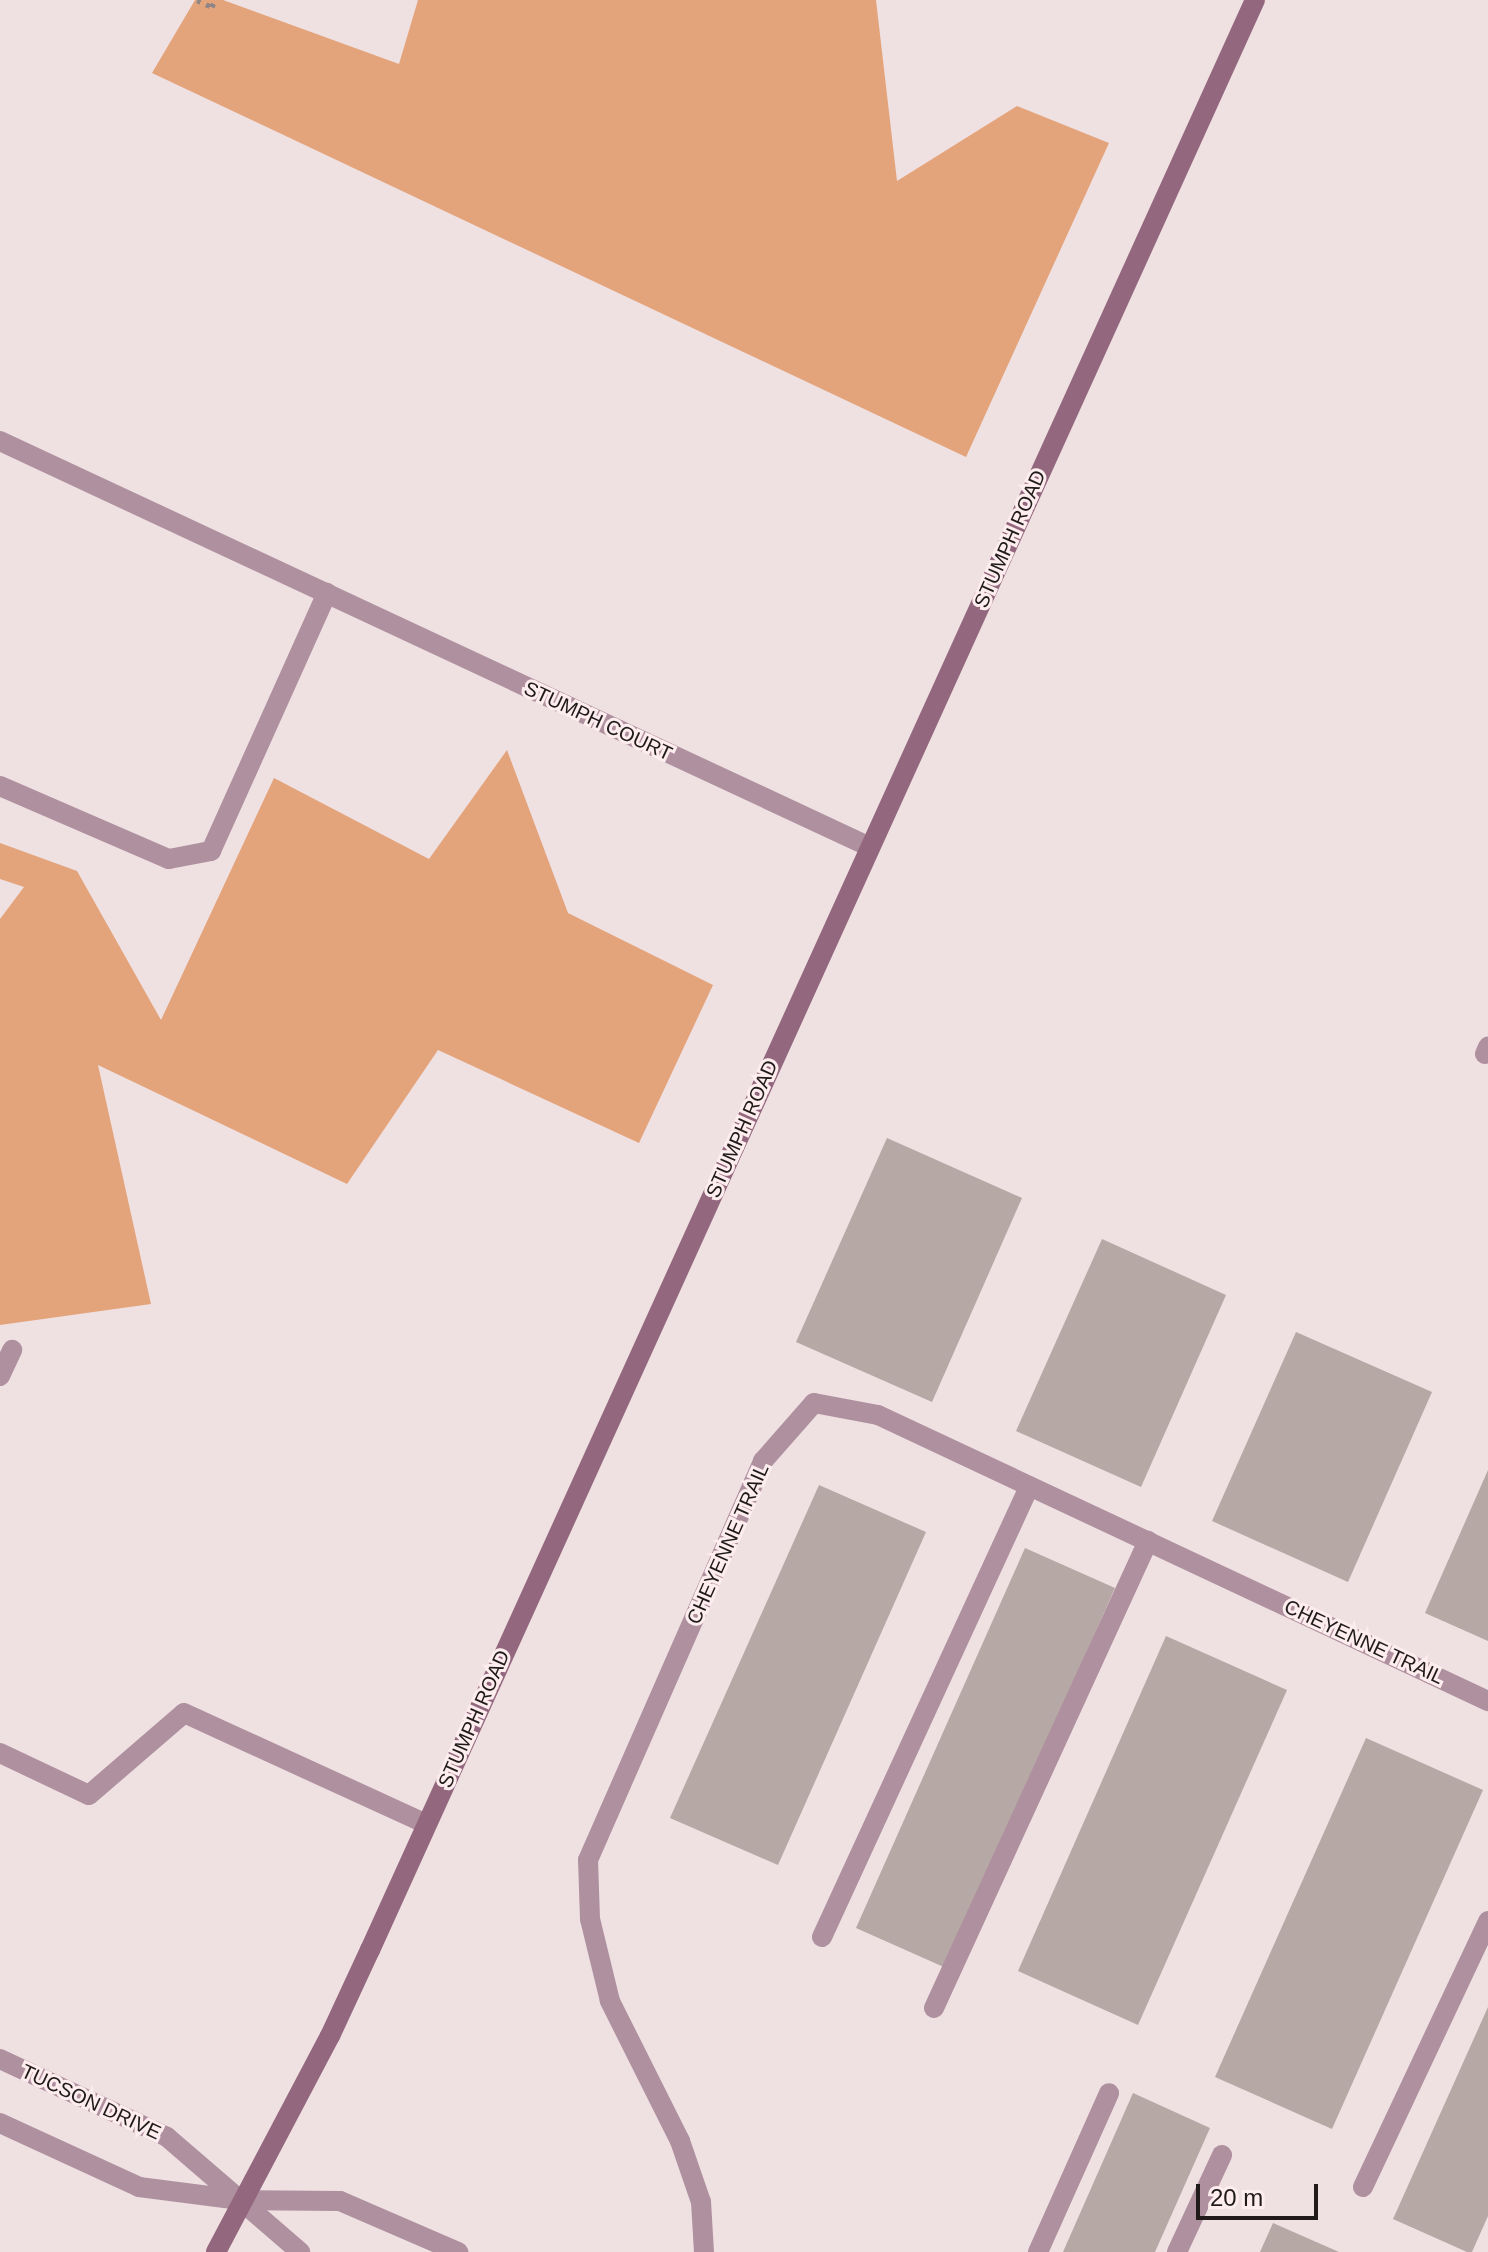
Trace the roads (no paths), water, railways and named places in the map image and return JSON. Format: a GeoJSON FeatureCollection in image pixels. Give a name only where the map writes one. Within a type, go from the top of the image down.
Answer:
{"type":"FeatureCollection","features":[{"type":"Feature","properties":{"kind":"main road","name":"STUMPH ROAD"},"geometry":{"type":"LineString","coordinates":[[216,2252],[240,2200],[330,2036],[1255,0]]}},
{"type":"Feature","properties":{"kind":"street","name":"STUMPH COURT"},"geometry":{"type":"LineString","coordinates":[[0,441],[870,847]]}},
{"type":"Feature","properties":{"kind":"street"},"geometry":{"type":"LineString","coordinates":[[0,786],[169,859],[211,851],[327,593]]}},
{"type":"Feature","properties":{"kind":"street"},"geometry":{"type":"LineString","coordinates":[[0,1376],[12,1350]]}},
{"type":"Feature","properties":{"kind":"street","name":"CHEYENNE TRAIL"},"geometry":{"type":"LineString","coordinates":[[704,2252],[701,2202],[680,2141],[610,2001],[590,1919],[588,1860],[763,1461],[814,1403],[878,1415],[1488,1701]]}},
{"type":"Feature","properties":{"kind":"street"},"geometry":{"type":"LineString","coordinates":[[822,1937],[1029,1486]]}},
{"type":"Feature","properties":{"kind":"street"},"geometry":{"type":"LineString","coordinates":[[934,2008],[1148,1541]]}},
{"type":"Feature","properties":{"kind":"street"},"geometry":{"type":"LineString","coordinates":[[0,1753],[89,1795],[184,1713],[426,1824]]}},
{"type":"Feature","properties":{"kind":"street"},"geometry":{"type":"LineString","coordinates":[[1363,2187],[1488,1921]]}},
{"type":"Feature","properties":{"kind":"street","name":"TUCSON DRIVE"},"geometry":{"type":"LineString","coordinates":[[0,2059],[167,2137],[300,2252]]}},
{"type":"Feature","properties":{"kind":"street"},"geometry":{"type":"LineString","coordinates":[[1038,2252],[1109,2093]]}},
{"type":"Feature","properties":{"kind":"street"},"geometry":{"type":"LineString","coordinates":[[0,2123],[139,2187],[240,2200],[340,2201],[458,2252]]}},
{"type":"Feature","properties":{"kind":"street"},"geometry":{"type":"LineString","coordinates":[[1177,2252],[1222,2155]]}}]}
